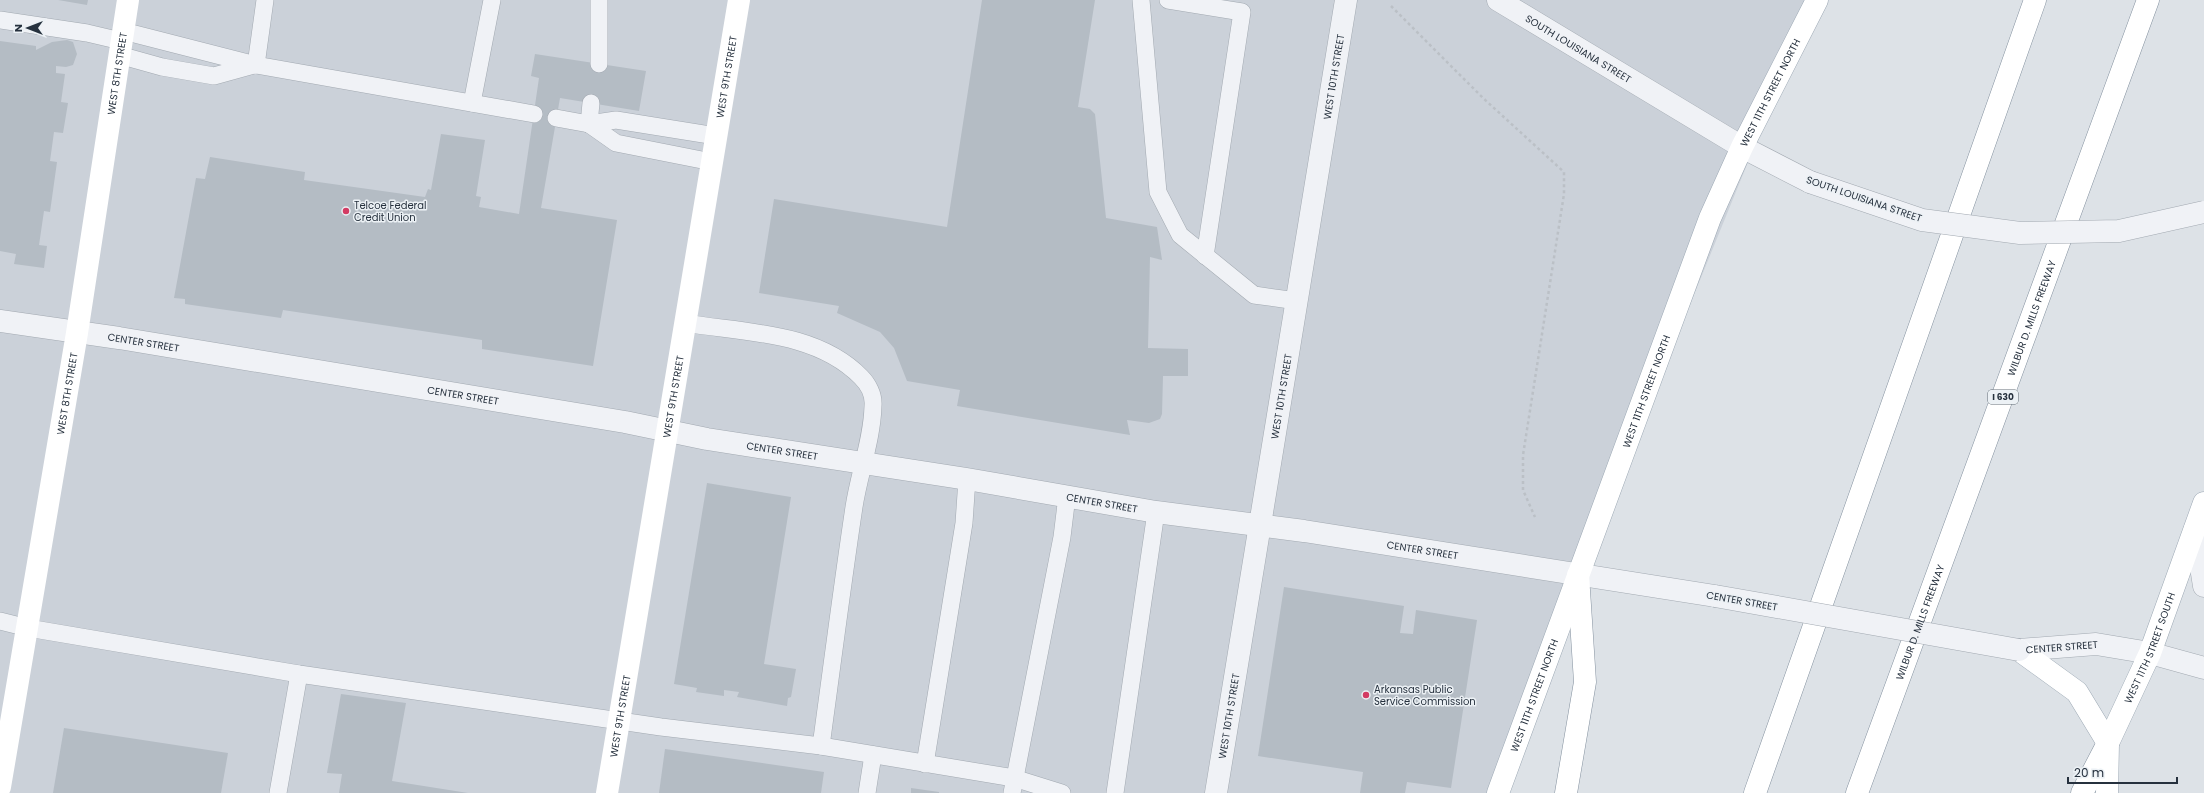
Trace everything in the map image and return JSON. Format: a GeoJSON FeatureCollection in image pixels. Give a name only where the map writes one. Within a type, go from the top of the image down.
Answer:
{"type":"FeatureCollection","features":[{"type":"Feature","properties":{"kind":"main road","name":"WEST 8TH STREET"},"geometry":{"type":"LineString","coordinates":[[0,787],[28,628],[66,386],[77,333],[128,0]]}},
{"type":"Feature","properties":{"kind":"main road","name":"WEST 9TH STREET"},"geometry":{"type":"LineString","coordinates":[[607,793],[739,0]]}},
{"type":"Feature","properties":{"kind":"main road","name":"WEST 11TH STREET NORTH"},"geometry":{"type":"LineString","coordinates":[[1498,793],[1710,218],[1742,147],[1817,0]]}},
{"type":"Feature","properties":{"kind":"main road"},"geometry":{"type":"LineString","coordinates":[[1755,793],[2036,0]]}},
{"type":"Feature","properties":{"kind":"main road","name":"WILBUR D. MILLS FREEWAY"},"geometry":{"type":"LineString","coordinates":[[1857,793],[2148,0]]}},
{"type":"Feature","properties":{"kind":"main road","name":"WEST 11TH STREET SOUTH"},"geometry":{"type":"LineString","coordinates":[[2107,793],[2108,743],[2150,653],[2204,503]]}},
{"type":"Feature","properties":{"kind":"main road"},"geometry":{"type":"LineString","coordinates":[[1566,793],[1585,682],[1578,575]]}},
{"type":"Feature","properties":{"kind":"main road"},"geometry":{"type":"LineString","coordinates":[[2019,650],[2077,692],[2108,743],[2082,793]]}},
{"type":"Feature","properties":{"kind":"street","name":"WEST 10TH STREET"},"geometry":{"type":"LineString","coordinates":[[1216,793],[1298,301],[1346,0]]}},
{"type":"Feature","properties":{"kind":"street","name":"SOUTH LOUISIANA STREET"},"geometry":{"type":"LineString","coordinates":[[1498,0],[1742,147],[1810,182],[1922,220],[2020,233],[2119,231],[2204,212]]}},
{"type":"Feature","properties":{"kind":"street","name":"CENTER STREET"},"geometry":{"type":"LineString","coordinates":[[0,321],[967,479],[1156,512],[1260,525],[1715,596],[2019,650],[2096,644],[2150,653],[2204,668]]}},
{"type":"Feature","properties":{"kind":"street"},"geometry":{"type":"LineString","coordinates":[[2195,529],[2204,586]]}},
{"type":"Feature","properties":{"kind":"lane"},"geometry":{"type":"LineString","coordinates":[[256,65],[265,0]]}},
{"type":"Feature","properties":{"kind":"lane"},"geometry":{"type":"LineString","coordinates":[[472,103],[492,0]]}},
{"type":"Feature","properties":{"kind":"lane"},"geometry":{"type":"LineString","coordinates":[[599,0],[599,64]]}},
{"type":"Feature","properties":{"kind":"lane"},"geometry":{"type":"LineString","coordinates":[[1141,0],[1158,192],[1180,235],[1254,295],[1298,301]]}},
{"type":"Feature","properties":{"kind":"lane"},"geometry":{"type":"LineString","coordinates":[[1168,0],[1242,12],[1205,256]]}},
{"type":"Feature","properties":{"kind":"lane"},"geometry":{"type":"LineString","coordinates":[[0,20],[87,33],[121,42],[534,114]]}},
{"type":"Feature","properties":{"kind":"lane"},"geometry":{"type":"LineString","coordinates":[[121,42],[162,67],[214,76],[256,65]]}},
{"type":"Feature","properties":{"kind":"lane"},"geometry":{"type":"LineString","coordinates":[[589,124],[591,103]]}},
{"type":"Feature","properties":{"kind":"lane"},"geometry":{"type":"LineString","coordinates":[[556,118],[589,124],[616,120],[716,136]]}},
{"type":"Feature","properties":{"kind":"lane"},"geometry":{"type":"LineString","coordinates":[[589,124],[616,143],[712,162]]}},
{"type":"Feature","properties":{"kind":"lane"},"geometry":{"type":"LineString","coordinates":[[685,323],[783,338],[808,344],[828,352],[845,364],[861,377],[871,392],[873,405],[854,505],[821,746]]}},
{"type":"Feature","properties":{"kind":"lane"},"geometry":{"type":"LineString","coordinates":[[925,764],[964,523],[967,479]]}},
{"type":"Feature","properties":{"kind":"lane"},"geometry":{"type":"LineString","coordinates":[[1013,786],[1062,537],[1067,496]]}},
{"type":"Feature","properties":{"kind":"lane"},"geometry":{"type":"LineString","coordinates":[[1115,793],[1156,512]]}},
{"type":"Feature","properties":{"kind":"lane"},"geometry":{"type":"LineString","coordinates":[[0,621],[28,628],[299,674],[619,719],[660,727],[821,746],[925,764],[1013,786],[1062,793]]}},
{"type":"Feature","properties":{"kind":"lane"},"geometry":{"type":"LineString","coordinates":[[278,793],[299,674]]}},
{"type":"Feature","properties":{"kind":"lane"},"geometry":{"type":"LineString","coordinates":[[867,793],[873,755]]}},
{"type":"Feature","properties":{"kind":"path"},"geometry":{"type":"LineString","coordinates":[[1391,6],[1483,98],[1564,172],[1560,217],[1523,455],[1523,490],[1535,517]]}},
{"type":"Feature","properties":{"kind":"shaded area"},"geometry":{"type":"Polygon","coordinates":[[[0,0],[1814,0],[1560,624],[1498,793],[0,793],[0,0]]]}},
{"type":"Feature","properties":{"kind":"building"},"geometry":{"type":"Polygon","coordinates":[[[58,0],[88,0],[87,5],[58,0]]]}},
{"type":"Feature","properties":{"kind":"building"},"geometry":{"type":"Polygon","coordinates":[[[982,0],[1095,0],[1078,107],[1090,109],[1095,114],[1106,218],[1157,227],[1162,260],[1150,257],[1148,348],[1188,349],[1188,376],[1163,376],[1162,414],[1160,419],[1149,423],[1127,420],[1130,435],[957,406],[960,390],[907,381],[894,348],[880,332],[837,313],[839,306],[759,293],[774,199],[947,227],[982,0]]]}},
{"type":"Feature","properties":{"kind":"building"},"geometry":{"type":"Polygon","coordinates":[[[67,40],[73,42],[77,54],[73,65],[66,67],[56,66],[56,73],[65,74],[61,102],[68,103],[63,133],[54,132],[50,161],[57,162],[50,212],[44,211],[39,245],[47,246],[44,268],[14,264],[16,254],[0,251],[0,41],[36,46],[36,50],[52,42],[67,40]]]}},
{"type":"Feature","properties":{"kind":"building","name":"Telcoe Federal Credit Union"},"geometry":{"type":"Polygon","coordinates":[[[535,54],[646,71],[639,111],[560,98],[541,208],[617,220],[593,366],[482,349],[482,340],[283,310],[281,318],[185,304],[185,299],[174,298],[196,178],[205,179],[210,157],[305,172],[304,180],[425,197],[428,189],[431,190],[441,134],[485,140],[476,196],[481,197],[479,207],[519,214],[539,78],[531,76],[535,54]]]}},
{"type":"Feature","properties":{"kind":"building"},"geometry":{"type":"Polygon","coordinates":[[[707,483],[791,497],[764,664],[796,669],[791,697],[788,698],[787,706],[737,697],[739,692],[724,690],[724,696],[696,692],[697,688],[674,684],[707,483]]]}},
{"type":"Feature","properties":{"kind":"building","name":"Arkansas Public Service Commission"},"geometry":{"type":"Polygon","coordinates":[[[1284,587],[1404,606],[1400,633],[1413,634],[1416,610],[1477,620],[1451,788],[1407,782],[1405,793],[1360,793],[1363,772],[1258,756],[1284,587]]]}},
{"type":"Feature","properties":{"kind":"building"},"geometry":{"type":"Polygon","coordinates":[[[341,694],[406,703],[392,781],[468,793],[339,793],[342,774],[327,773],[341,694]]]}},
{"type":"Feature","properties":{"kind":"building"},"geometry":{"type":"Polygon","coordinates":[[[64,728],[228,753],[221,793],[53,793],[64,728]]]}},
{"type":"Feature","properties":{"kind":"building"},"geometry":{"type":"Polygon","coordinates":[[[665,749],[824,772],[821,793],[659,793],[665,749]]]}},
{"type":"Feature","properties":{"kind":"building"},"geometry":{"type":"Polygon","coordinates":[[[911,788],[939,792],[939,793],[911,793],[911,788]]]}},
{"type":"Feature","properties":{"kind":"place","name":"Telcoe Federal Credit Union"},"geometry":{"type":"Point","coordinates":[346,211]}},
{"type":"Feature","properties":{"kind":"place","name":"Arkansas Public Service Commission"},"geometry":{"type":"Point","coordinates":[1366,695]}}]}
